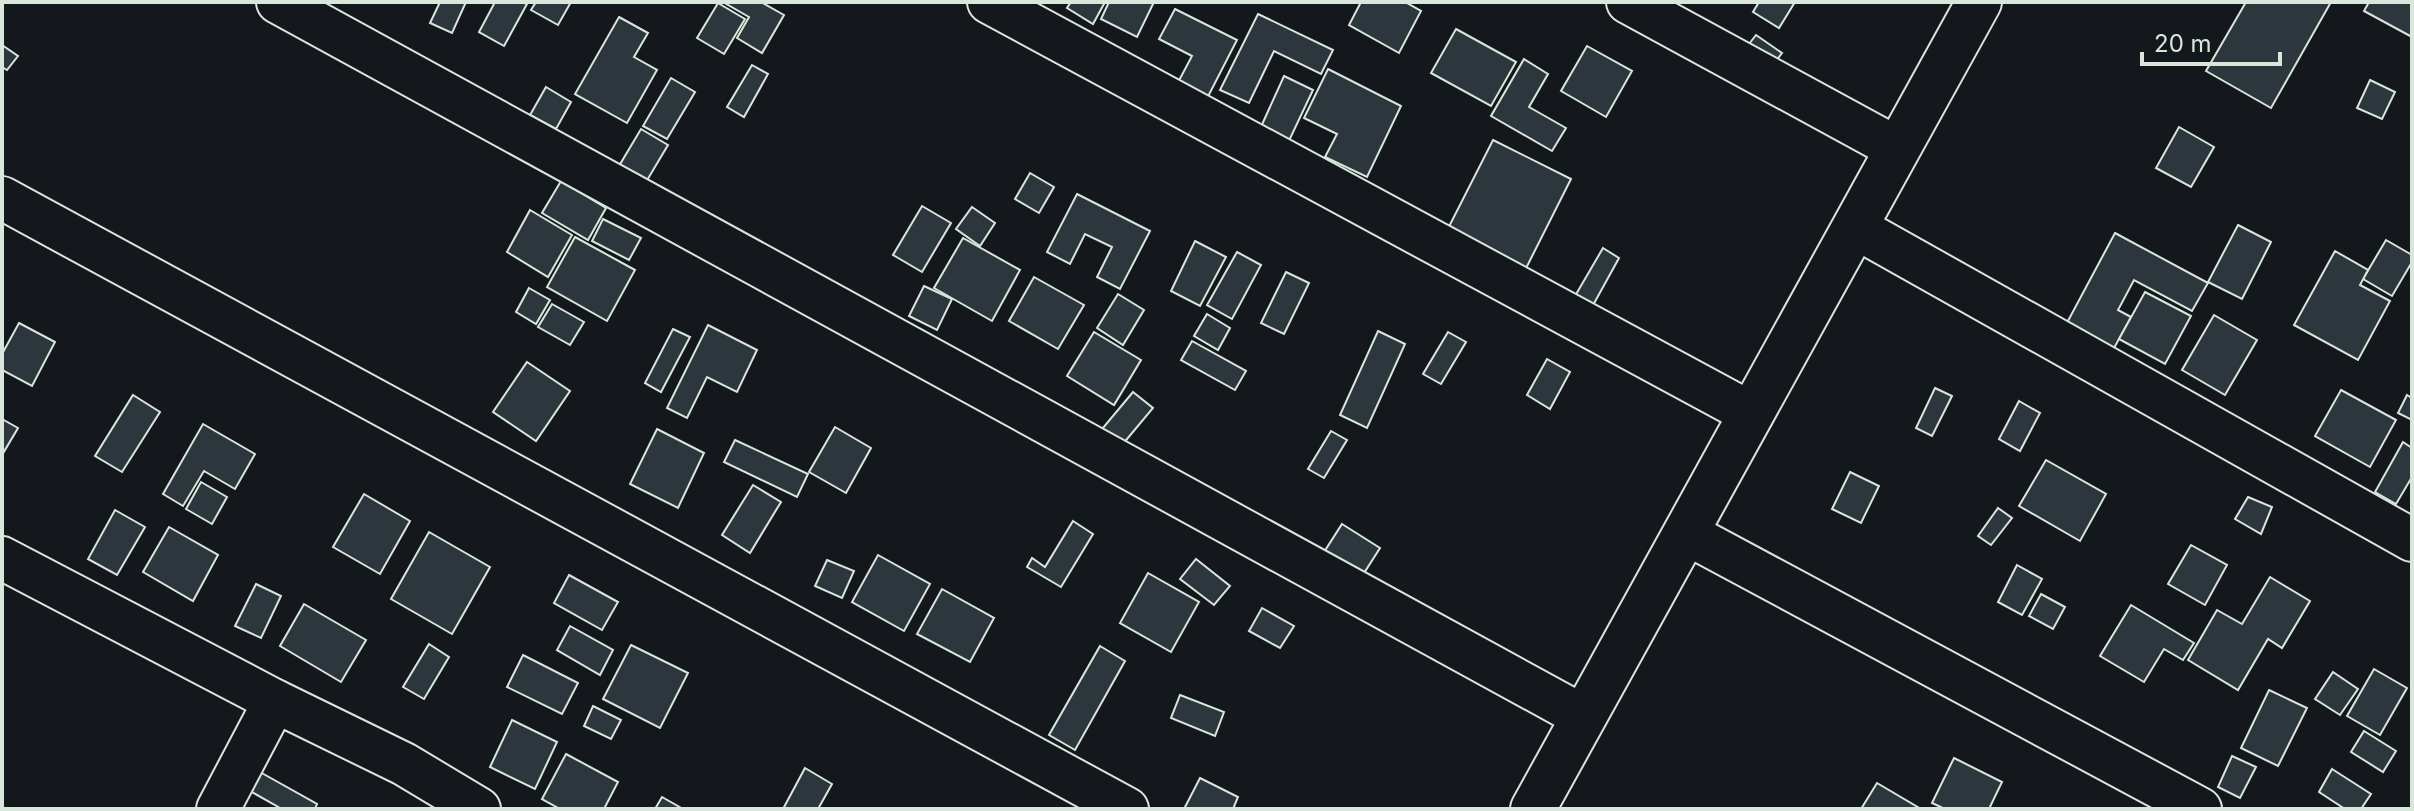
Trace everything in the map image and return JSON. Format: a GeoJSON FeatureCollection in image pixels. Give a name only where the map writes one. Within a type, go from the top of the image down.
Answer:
{"type":"FeatureCollection","features":[{"type":"Feature","properties":{"kind":"street"},"geometry":{"type":"LineString","coordinates":[[278,2],[1584,717]]}},
{"type":"Feature","properties":{"kind":"street"},"geometry":{"type":"LineString","coordinates":[[989,2],[1752,414]]}},
{"type":"Feature","properties":{"kind":"street"},"geometry":{"type":"LineString","coordinates":[[1628,2],[1898,149]]}},
{"type":"Feature","properties":{"kind":"street"},"geometry":{"type":"LineString","coordinates":[[1545,805],[1584,717],[1979,2]]}},
{"type":"Feature","properties":{"kind":"street"},"geometry":{"type":"LineString","coordinates":[[2,198],[1127,809]]}},
{"type":"Feature","properties":{"kind":"street"},"geometry":{"type":"LineString","coordinates":[[1855,227],[2412,540]]}},
{"type":"Feature","properties":{"kind":"street"},"geometry":{"type":"LineString","coordinates":[[1686,533],[2200,809]]}},
{"type":"Feature","properties":{"kind":"street"},"geometry":{"type":"LineString","coordinates":[[2,558],[275,701],[404,764],[479,809]]}},
{"type":"Feature","properties":{"kind":"street"},"geometry":{"type":"LineString","coordinates":[[218,809],[275,701]]}},
{"type":"Feature","properties":{"kind":"building"},"geometry":{"type":"Polygon","coordinates":[[[440,2],[466,2],[452,33],[430,23],[440,2]]]}},
{"type":"Feature","properties":{"kind":"building"},"geometry":{"type":"Polygon","coordinates":[[[495,2],[527,4],[504,46],[479,32],[495,2]]]}},
{"type":"Feature","properties":{"kind":"building"},"geometry":{"type":"Polygon","coordinates":[[[536,2],[571,2],[558,25],[531,10],[536,2]]]}},
{"type":"Feature","properties":{"kind":"building"},"geometry":{"type":"Polygon","coordinates":[[[723,2],[761,2],[784,15],[762,53],[737,38],[749,17],[723,2]]]}},
{"type":"Feature","properties":{"kind":"building"},"geometry":{"type":"Polygon","coordinates":[[[1071,2],[1105,2],[1093,24],[1067,8],[1071,2]]]}},
{"type":"Feature","properties":{"kind":"building"},"geometry":{"type":"Polygon","coordinates":[[[1109,2],[1154,2],[1137,37],[1101,19],[1109,2]]]}},
{"type":"Feature","properties":{"kind":"building"},"geometry":{"type":"Polygon","coordinates":[[[1361,2],[1405,2],[1421,11],[1399,53],[1349,25],[1361,2]]]}},
{"type":"Feature","properties":{"kind":"building"},"geometry":{"type":"Polygon","coordinates":[[[1759,2],[1795,2],[1779,28],[1753,12],[1759,2]]]}},
{"type":"Feature","properties":{"kind":"building"},"geometry":{"type":"Polygon","coordinates":[[[2246,2],[2331,2],[2271,108],[2206,71],[2246,2]]]}},
{"type":"Feature","properties":{"kind":"building"},"geometry":{"type":"Polygon","coordinates":[[[2369,2],[2412,3],[2412,37],[2364,11],[2369,2]]]}},
{"type":"Feature","properties":{"kind":"building"},"geometry":{"type":"Polygon","coordinates":[[[718,3],[745,19],[724,54],[697,38],[718,3]]]}},
{"type":"Feature","properties":{"kind":"building"},"geometry":{"type":"Polygon","coordinates":[[[1175,9],[1237,40],[1197,118],[1167,103],[1192,56],[1159,39],[1175,9]]]}},
{"type":"Feature","properties":{"kind":"building"},"geometry":{"type":"Polygon","coordinates":[[[1258,14],[1333,50],[1321,74],[1274,51],[1249,103],[1220,90],[1258,14]]]}},
{"type":"Feature","properties":{"kind":"building"},"geometry":{"type":"Polygon","coordinates":[[[619,17],[648,33],[634,57],[657,70],[627,123],[575,94],[619,17]]]}},
{"type":"Feature","properties":{"kind":"building"},"geometry":{"type":"Polygon","coordinates":[[[1456,29],[1516,62],[1491,106],[1431,73],[1456,29]]]}},
{"type":"Feature","properties":{"kind":"building"},"geometry":{"type":"Polygon","coordinates":[[[1756,35],[1782,53],[1768,72],[1742,53],[1756,35]]]}},
{"type":"Feature","properties":{"kind":"building"},"geometry":{"type":"Polygon","coordinates":[[[2,45],[18,56],[7,70],[2,67],[2,45]]]}},
{"type":"Feature","properties":{"kind":"building"},"geometry":{"type":"Polygon","coordinates":[[[1587,46],[1632,71],[1606,117],[1561,91],[1587,46]]]}},
{"type":"Feature","properties":{"kind":"building"},"geometry":{"type":"Polygon","coordinates":[[[1524,59],[1548,74],[1529,107],[1566,128],[1552,151],[1491,116],[1524,59]]]}},
{"type":"Feature","properties":{"kind":"building"},"geometry":{"type":"Polygon","coordinates":[[[752,65],[768,74],[744,117],[727,107],[752,65]]]}},
{"type":"Feature","properties":{"kind":"building"},"geometry":{"type":"Polygon","coordinates":[[[1328,69],[1401,106],[1367,177],[1325,157],[1337,134],[1304,118],[1328,69]]]}},
{"type":"Feature","properties":{"kind":"building"},"geometry":{"type":"Polygon","coordinates":[[[1284,76],[1313,90],[1278,164],[1250,151],[1284,76]]]}},
{"type":"Feature","properties":{"kind":"building"},"geometry":{"type":"Polygon","coordinates":[[[671,78],[695,92],[667,139],[643,126],[671,78]]]}},
{"type":"Feature","properties":{"kind":"building"},"geometry":{"type":"Polygon","coordinates":[[[2370,80],[2395,92],[2382,119],[2357,108],[2370,80]]]}},
{"type":"Feature","properties":{"kind":"building"},"geometry":{"type":"Polygon","coordinates":[[[546,87],[571,102],[556,129],[530,115],[546,87]]]}},
{"type":"Feature","properties":{"kind":"building"},"geometry":{"type":"Polygon","coordinates":[[[2179,127],[2214,147],[2191,187],[2156,168],[2179,127]]]}},
{"type":"Feature","properties":{"kind":"building"},"geometry":{"type":"Polygon","coordinates":[[[641,129],[668,145],[646,182],[619,166],[641,129]]]}},
{"type":"Feature","properties":{"kind":"building"},"geometry":{"type":"Polygon","coordinates":[[[1493,140],[1571,179],[1513,294],[1435,254],[1493,140]]]}},
{"type":"Feature","properties":{"kind":"building"},"geometry":{"type":"Polygon","coordinates":[[[1030,173],[1054,187],[1039,213],[1015,199],[1030,173]]]}},
{"type":"Feature","properties":{"kind":"building"},"geometry":{"type":"Polygon","coordinates":[[[561,181],[606,208],[588,240],[542,213],[561,181]]]}},
{"type":"Feature","properties":{"kind":"building"},"geometry":{"type":"Polygon","coordinates":[[[1077,194],[1150,231],[1120,289],[1097,277],[1112,247],[1085,234],[1070,264],[1047,252],[1077,194]]]}},
{"type":"Feature","properties":{"kind":"building"},"geometry":{"type":"Polygon","coordinates":[[[922,206],[951,223],[922,272],[893,255],[922,206]]]}},
{"type":"Feature","properties":{"kind":"building"},"geometry":{"type":"Polygon","coordinates":[[[972,207],[995,223],[980,246],[956,229],[972,207]]]}},
{"type":"Feature","properties":{"kind":"building"},"geometry":{"type":"Polygon","coordinates":[[[530,210],[572,235],[548,277],[507,252],[530,210]]]}},
{"type":"Feature","properties":{"kind":"building"},"geometry":{"type":"Polygon","coordinates":[[[603,219],[641,238],[629,260],[592,241],[603,219]]]}},
{"type":"Feature","properties":{"kind":"building"},"geometry":{"type":"Polygon","coordinates":[[[2238,225],[2271,242],[2242,299],[2208,282],[2238,225]]]}},
{"type":"Feature","properties":{"kind":"building"},"geometry":{"type":"Polygon","coordinates":[[[2115,233],[2208,283],[2192,311],[2134,280],[2118,310],[2131,317],[2101,372],[2054,347],[2115,233]]]}},
{"type":"Feature","properties":{"kind":"building"},"geometry":{"type":"Polygon","coordinates":[[[575,237],[635,270],[607,321],[547,287],[575,237]]]}},
{"type":"Feature","properties":{"kind":"building"},"geometry":{"type":"Polygon","coordinates":[[[963,238],[1020,270],[992,321],[934,288],[963,238]]]}},
{"type":"Feature","properties":{"kind":"building"},"geometry":{"type":"Polygon","coordinates":[[[2386,240],[2412,255],[2412,262],[2392,296],[2363,279],[2386,240]]]}},
{"type":"Feature","properties":{"kind":"building"},"geometry":{"type":"Polygon","coordinates":[[[1195,241],[1226,257],[1200,306],[1171,291],[1195,241]]]}},
{"type":"Feature","properties":{"kind":"building"},"geometry":{"type":"Polygon","coordinates":[[[1603,248],[1619,258],[1586,318],[1568,308],[1603,248]]]}},
{"type":"Feature","properties":{"kind":"building"},"geometry":{"type":"Polygon","coordinates":[[[2335,251],[2368,270],[2360,285],[2390,301],[2358,360],[2294,325],[2335,251]]]}},
{"type":"Feature","properties":{"kind":"building"},"geometry":{"type":"Polygon","coordinates":[[[1237,252],[1261,265],[1232,319],[1207,305],[1237,252]]]}},
{"type":"Feature","properties":{"kind":"building"},"geometry":{"type":"Polygon","coordinates":[[[1286,272],[1309,283],[1284,334],[1261,323],[1286,272]]]}},
{"type":"Feature","properties":{"kind":"building"},"geometry":{"type":"Polygon","coordinates":[[[1034,277],[1084,305],[1058,349],[1009,321],[1034,277]]]}},
{"type":"Feature","properties":{"kind":"building"},"geometry":{"type":"Polygon","coordinates":[[[924,286],[952,299],[937,330],[909,316],[924,286]]]}},
{"type":"Feature","properties":{"kind":"building"},"geometry":{"type":"Polygon","coordinates":[[[529,288],[550,300],[536,324],[516,312],[529,288]]]}},
{"type":"Feature","properties":{"kind":"building"},"geometry":{"type":"Polygon","coordinates":[[[2145,292],[2191,316],[2165,364],[2119,339],[2145,292]]]}},
{"type":"Feature","properties":{"kind":"building"},"geometry":{"type":"Polygon","coordinates":[[[1118,294],[1144,310],[1123,345],[1097,328],[1118,294]]]}},
{"type":"Feature","properties":{"kind":"building"},"geometry":{"type":"Polygon","coordinates":[[[552,304],[584,322],[570,345],[538,327],[552,304]]]}},
{"type":"Feature","properties":{"kind":"building"},"geometry":{"type":"Polygon","coordinates":[[[1207,314],[1230,328],[1218,350],[1194,336],[1207,314]]]}},
{"type":"Feature","properties":{"kind":"building"},"geometry":{"type":"Polygon","coordinates":[[[2214,315],[2257,340],[2225,395],[2182,370],[2214,315]]]}},
{"type":"Feature","properties":{"kind":"building"},"geometry":{"type":"Polygon","coordinates":[[[19,323],[55,342],[32,386],[2,370],[2,354],[19,323]]]}},
{"type":"Feature","properties":{"kind":"building"},"geometry":{"type":"Polygon","coordinates":[[[708,325],[757,350],[737,392],[707,377],[687,418],[667,408],[708,325]]]}},
{"type":"Feature","properties":{"kind":"building"},"geometry":{"type":"Polygon","coordinates":[[[673,329],[690,337],[661,392],[645,383],[673,329]]]}},
{"type":"Feature","properties":{"kind":"building"},"geometry":{"type":"Polygon","coordinates":[[[1378,331],[1405,344],[1367,428],[1340,415],[1378,331]]]}},
{"type":"Feature","properties":{"kind":"building"},"geometry":{"type":"Polygon","coordinates":[[[1094,332],[1141,360],[1114,405],[1067,376],[1094,332]]]}},
{"type":"Feature","properties":{"kind":"building"},"geometry":{"type":"Polygon","coordinates":[[[1448,332],[1466,342],[1441,384],[1423,374],[1448,332]]]}},
{"type":"Feature","properties":{"kind":"building"},"geometry":{"type":"Polygon","coordinates":[[[1192,341],[1246,371],[1235,390],[1181,360],[1192,341]]]}},
{"type":"Feature","properties":{"kind":"building"},"geometry":{"type":"Polygon","coordinates":[[[1547,359],[1570,372],[1550,409],[1527,395],[1547,359]]]}},
{"type":"Feature","properties":{"kind":"building"},"geometry":{"type":"Polygon","coordinates":[[[527,362],[570,391],[536,441],[493,412],[527,362]]]}},
{"type":"Feature","properties":{"kind":"building"},"geometry":{"type":"Polygon","coordinates":[[[1935,388],[1952,396],[1932,436],[1916,428],[1935,388]]]}},
{"type":"Feature","properties":{"kind":"building"},"geometry":{"type":"Polygon","coordinates":[[[2341,390],[2396,420],[2370,467],[2315,436],[2341,390]]]}},
{"type":"Feature","properties":{"kind":"building"},"geometry":{"type":"Polygon","coordinates":[[[1133,392],[1153,408],[1122,445],[1102,429],[1133,392]]]}},
{"type":"Feature","properties":{"kind":"building"},"geometry":{"type":"Polygon","coordinates":[[[133,395],[160,412],[122,472],[95,456],[133,395]]]}},
{"type":"Feature","properties":{"kind":"building"},"geometry":{"type":"Polygon","coordinates":[[[2407,395],[2412,398],[2412,420],[2398,413],[2407,395]]]}},
{"type":"Feature","properties":{"kind":"building"},"geometry":{"type":"Polygon","coordinates":[[[2019,401],[2040,413],[2020,451],[1999,439],[2019,401]]]}},
{"type":"Feature","properties":{"kind":"building"},"geometry":{"type":"Polygon","coordinates":[[[2,419],[18,428],[2,455],[2,419]]]}},
{"type":"Feature","properties":{"kind":"building"},"geometry":{"type":"Polygon","coordinates":[[[203,424],[255,454],[235,489],[204,471],[183,506],[163,494],[203,424]]]}},
{"type":"Feature","properties":{"kind":"building"},"geometry":{"type":"Polygon","coordinates":[[[835,427],[871,448],[846,493],[809,472],[835,427]]]}},
{"type":"Feature","properties":{"kind":"building"},"geometry":{"type":"Polygon","coordinates":[[[657,429],[704,453],[678,508],[630,484],[657,429]]]}},
{"type":"Feature","properties":{"kind":"building"},"geometry":{"type":"Polygon","coordinates":[[[1331,431],[1347,440],[1324,478],[1308,469],[1331,431]]]}},
{"type":"Feature","properties":{"kind":"building"},"geometry":{"type":"Polygon","coordinates":[[[735,440],[808,474],[797,497],[724,462],[735,440]]]}},
{"type":"Feature","properties":{"kind":"building"},"geometry":{"type":"Polygon","coordinates":[[[2403,442],[2412,448],[2412,477],[2396,504],[2375,492],[2403,442]]]}},
{"type":"Feature","properties":{"kind":"building"},"geometry":{"type":"Polygon","coordinates":[[[2046,460],[2106,494],[2080,541],[2019,506],[2046,460]]]}},
{"type":"Feature","properties":{"kind":"building"},"geometry":{"type":"Polygon","coordinates":[[[1850,472],[1879,486],[1861,523],[1832,509],[1850,472]]]}},
{"type":"Feature","properties":{"kind":"building"},"geometry":{"type":"Polygon","coordinates":[[[201,482],[227,497],[212,524],[186,509],[201,482]]]}},
{"type":"Feature","properties":{"kind":"building"},"geometry":{"type":"Polygon","coordinates":[[[753,485],[781,502],[750,553],[722,535],[753,485]]]}},
{"type":"Feature","properties":{"kind":"building"},"geometry":{"type":"Polygon","coordinates":[[[364,494],[410,521],[380,574],[333,547],[364,494]]]}},
{"type":"Feature","properties":{"kind":"building"},"geometry":{"type":"Polygon","coordinates":[[[2248,497],[2272,507],[2261,534],[2235,519],[2248,497]]]}},
{"type":"Feature","properties":{"kind":"building"},"geometry":{"type":"Polygon","coordinates":[[[1998,508],[2012,518],[1991,545],[1978,536],[1998,508]]]}},
{"type":"Feature","properties":{"kind":"building"},"geometry":{"type":"Polygon","coordinates":[[[115,510],[145,527],[117,575],[88,559],[115,510]]]}},
{"type":"Feature","properties":{"kind":"building"},"geometry":{"type":"Polygon","coordinates":[[[1073,521],[1093,534],[1061,587],[1027,567],[1032,558],[1045,567],[1073,521]]]}},
{"type":"Feature","properties":{"kind":"building"},"geometry":{"type":"Polygon","coordinates":[[[1342,524],[1380,548],[1357,584],[1319,560],[1342,524]]]}},
{"type":"Feature","properties":{"kind":"building"},"geometry":{"type":"Polygon","coordinates":[[[169,527],[218,555],[193,601],[143,572],[169,527]]]}},
{"type":"Feature","properties":{"kind":"building"},"geometry":{"type":"Polygon","coordinates":[[[429,532],[490,567],[452,634],[391,599],[429,532]]]}},
{"type":"Feature","properties":{"kind":"building"},"geometry":{"type":"Polygon","coordinates":[[[2191,545],[2227,565],[2205,605],[2168,584],[2191,545]]]}},
{"type":"Feature","properties":{"kind":"building"},"geometry":{"type":"Polygon","coordinates":[[[878,555],[930,584],[904,631],[852,602],[878,555]]]}},
{"type":"Feature","properties":{"kind":"building"},"geometry":{"type":"Polygon","coordinates":[[[1196,559],[1230,586],[1214,605],[1180,579],[1196,559]]]}},
{"type":"Feature","properties":{"kind":"building"},"geometry":{"type":"Polygon","coordinates":[[[827,560],[854,571],[842,598],[815,586],[827,560]]]}},
{"type":"Feature","properties":{"kind":"building"},"geometry":{"type":"Polygon","coordinates":[[[2017,565],[2042,579],[2022,615],[1998,602],[2017,565]]]}},
{"type":"Feature","properties":{"kind":"building"},"geometry":{"type":"Polygon","coordinates":[[[1148,573],[1199,602],[1171,652],[1120,623],[1148,573]]]}},
{"type":"Feature","properties":{"kind":"building"},"geometry":{"type":"Polygon","coordinates":[[[569,575],[618,602],[602,630],[554,603],[569,575]]]}},
{"type":"Feature","properties":{"kind":"building"},"geometry":{"type":"Polygon","coordinates":[[[2270,577],[2310,601],[2282,648],[2268,639],[2238,690],[2188,660],[2217,610],[2242,624],[2270,577]]]}},
{"type":"Feature","properties":{"kind":"building"},"geometry":{"type":"Polygon","coordinates":[[[256,584],[281,596],[261,638],[235,626],[256,584]]]}},
{"type":"Feature","properties":{"kind":"building"},"geometry":{"type":"Polygon","coordinates":[[[942,589],[994,618],[970,662],[917,634],[942,589]]]}},
{"type":"Feature","properties":{"kind":"building"},"geometry":{"type":"Polygon","coordinates":[[[2041,594],[2065,607],[2053,629],[2029,616],[2041,594]]]}},
{"type":"Feature","properties":{"kind":"building"},"geometry":{"type":"Polygon","coordinates":[[[304,604],[366,640],[341,682],[280,646],[304,604]]]}},
{"type":"Feature","properties":{"kind":"building"},"geometry":{"type":"Polygon","coordinates":[[[2131,605],[2194,643],[2183,660],[2164,649],[2144,682],[2100,656],[2131,605]]]}},
{"type":"Feature","properties":{"kind":"building"},"geometry":{"type":"Polygon","coordinates":[[[1262,608],[1294,626],[1280,648],[1249,631],[1262,608]]]}},
{"type":"Feature","properties":{"kind":"building"},"geometry":{"type":"Polygon","coordinates":[[[570,626],[613,650],[600,675],[557,650],[570,626]]]}},
{"type":"Feature","properties":{"kind":"building"},"geometry":{"type":"Polygon","coordinates":[[[429,644],[449,657],[424,699],[403,687],[429,644]]]}},
{"type":"Feature","properties":{"kind":"building"},"geometry":{"type":"Polygon","coordinates":[[[631,645],[688,673],[660,728],[603,699],[631,645]]]}},
{"type":"Feature","properties":{"kind":"building"},"geometry":{"type":"Polygon","coordinates":[[[1100,646],[1125,661],[1075,750],[1049,735],[1100,646]]]}},
{"type":"Feature","properties":{"kind":"building"},"geometry":{"type":"Polygon","coordinates":[[[523,655],[578,683],[562,714],[507,687],[523,655]]]}},
{"type":"Feature","properties":{"kind":"building"},"geometry":{"type":"Polygon","coordinates":[[[2374,669],[2407,688],[2380,735],[2347,716],[2374,669]]]}},
{"type":"Feature","properties":{"kind":"building"},"geometry":{"type":"Polygon","coordinates":[[[2333,672],[2358,689],[2340,715],[2315,699],[2333,672]]]}},
{"type":"Feature","properties":{"kind":"building"},"geometry":{"type":"Polygon","coordinates":[[[2269,690],[2307,708],[2278,766],[2241,748],[2269,690]]]}},
{"type":"Feature","properties":{"kind":"building"},"geometry":{"type":"Polygon","coordinates":[[[1180,695],[1224,712],[1215,736],[1171,718],[1180,695]]]}},
{"type":"Feature","properties":{"kind":"building"},"geometry":{"type":"Polygon","coordinates":[[[593,706],[621,720],[611,739],[584,726],[593,706]]]}},
{"type":"Feature","properties":{"kind":"building"},"geometry":{"type":"Polygon","coordinates":[[[512,720],[557,742],[535,789],[490,767],[512,720]]]}},
{"type":"Feature","properties":{"kind":"building"},"geometry":{"type":"Polygon","coordinates":[[[2364,731],[2396,751],[2383,772],[2351,752],[2364,731]]]}},
{"type":"Feature","properties":{"kind":"building"},"geometry":{"type":"Polygon","coordinates":[[[566,754],[618,782],[604,809],[560,809],[542,799],[566,754]]]}},
{"type":"Feature","properties":{"kind":"building"},"geometry":{"type":"Polygon","coordinates":[[[2232,756],[2256,767],[2240,798],[2218,787],[2232,756]]]}},
{"type":"Feature","properties":{"kind":"building"},"geometry":{"type":"Polygon","coordinates":[[[1954,758],[2002,782],[1989,809],[1945,809],[1932,803],[1954,758]]]}},
{"type":"Feature","properties":{"kind":"building"},"geometry":{"type":"Polygon","coordinates":[[[805,768],[832,784],[818,809],[783,809],[805,768]]]}},
{"type":"Feature","properties":{"kind":"building"},"geometry":{"type":"Polygon","coordinates":[[[2332,769],[2371,794],[2361,809],[2345,809],[2319,792],[2332,769]]]}},
{"type":"Feature","properties":{"kind":"building"},"geometry":{"type":"Polygon","coordinates":[[[260,772],[317,804],[315,809],[282,809],[250,791],[260,772]]]}},
{"type":"Feature","properties":{"kind":"building"},"geometry":{"type":"Polygon","coordinates":[[[1200,778],[1238,797],[1233,809],[1184,809],[1200,778]]]}},
{"type":"Feature","properties":{"kind":"building"},"geometry":{"type":"Polygon","coordinates":[[[1877,783],[1921,809],[1861,809],[1877,783]]]}},
{"type":"Feature","properties":{"kind":"building"},"geometry":{"type":"Polygon","coordinates":[[[662,797],[683,809],[655,809],[662,797]]]}}]}
